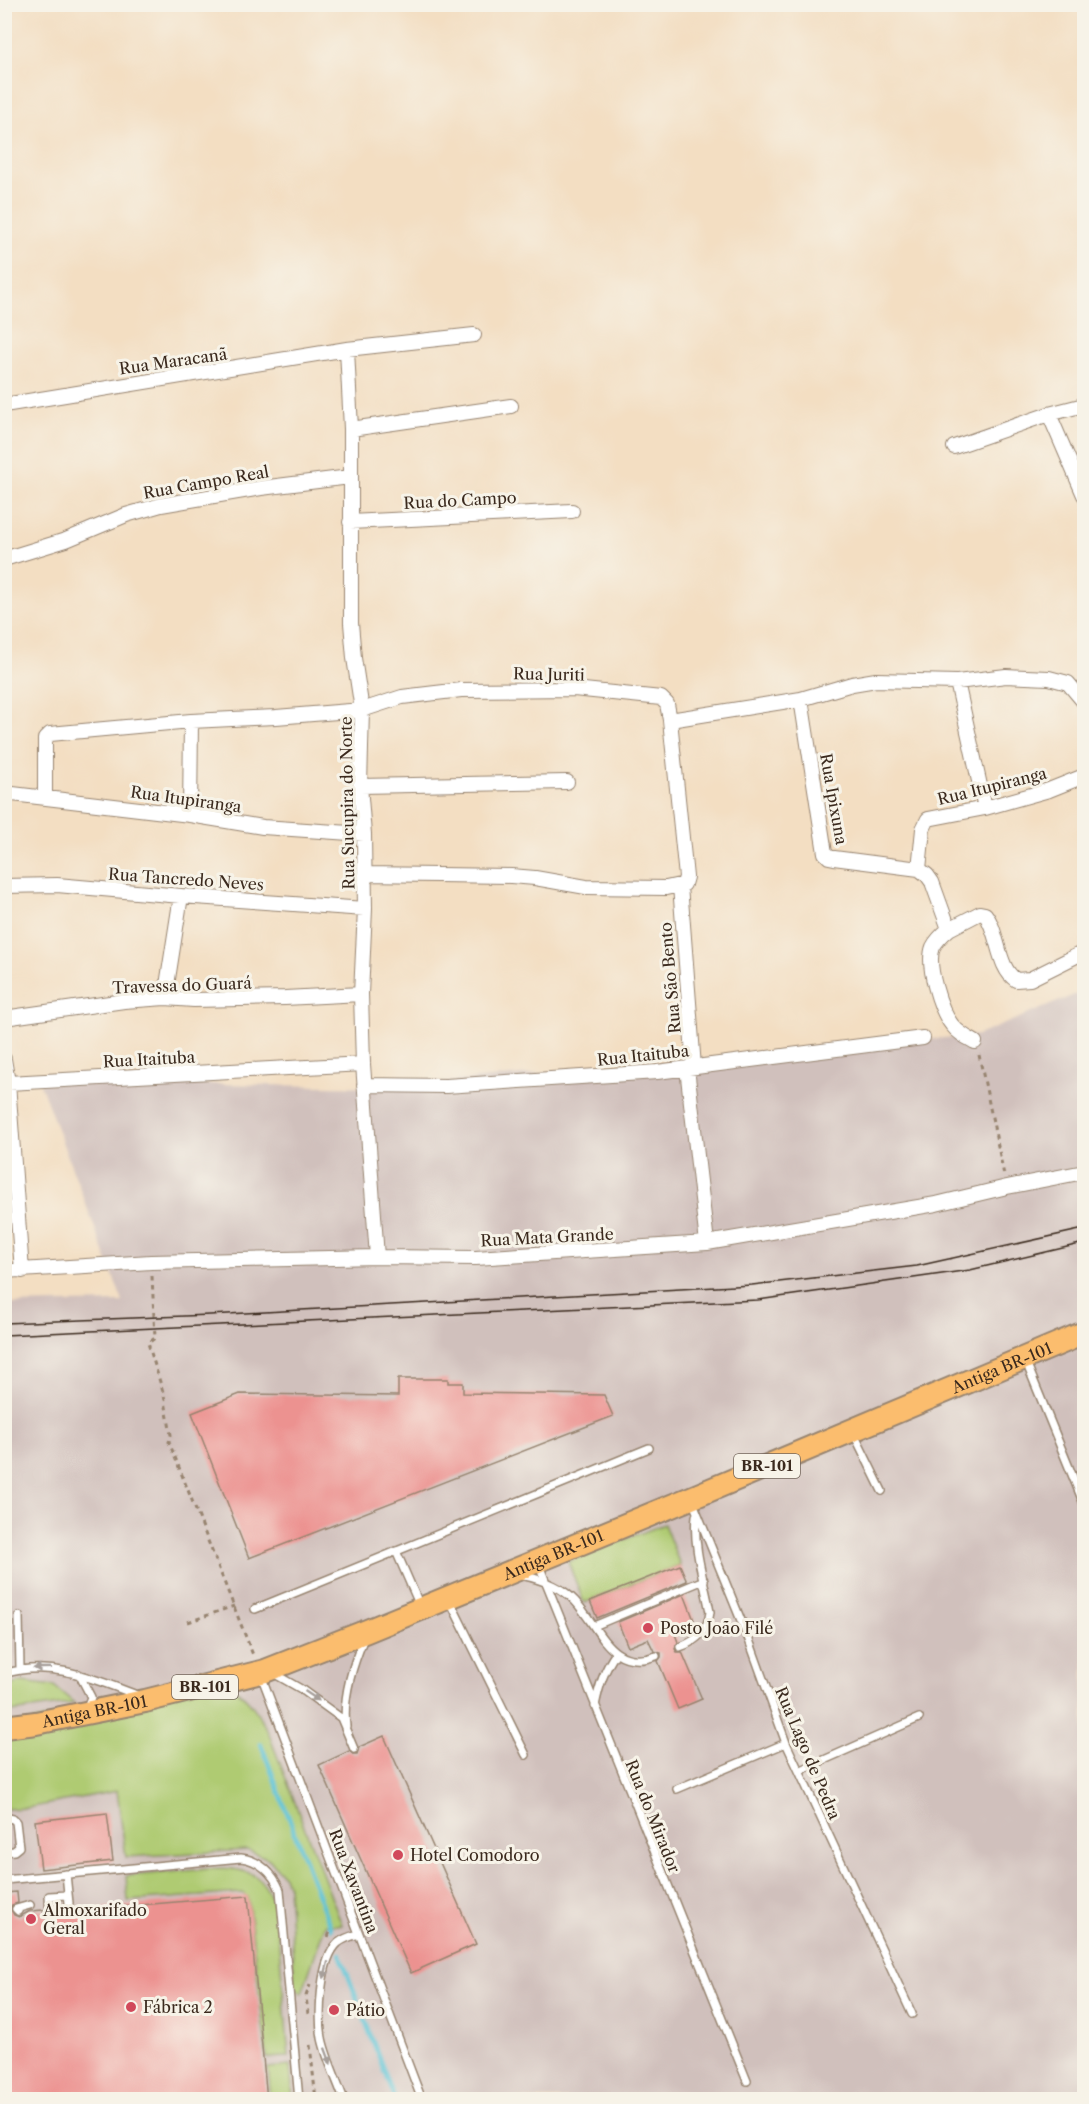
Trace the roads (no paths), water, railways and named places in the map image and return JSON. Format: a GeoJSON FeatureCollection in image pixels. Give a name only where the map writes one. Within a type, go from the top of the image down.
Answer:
{"type":"FeatureCollection","features":[{"type":"Feature","properties":{"kind":"main road","name":"Antiga BR-101"},"geometry":{"type":"LineString","coordinates":[[4,1727],[151,1700],[262,1672],[507,1573],[541,1570],[694,1505],[852,1431],[1084,1333]]}},
{"type":"Feature","properties":{"kind":"street","name":"Rua Maracanã"},"geometry":{"type":"LineString","coordinates":[[4,405],[347,350],[474,334]]}},
{"type":"Feature","properties":{"kind":"street","name":"Rua Sucupira do Norte"},"geometry":{"type":"LineString","coordinates":[[347,350],[351,429],[351,623],[362,710],[360,786],[364,834],[365,909],[361,994],[363,1064],[376,1257]]}},
{"type":"Feature","properties":{"kind":"street"},"geometry":{"type":"LineString","coordinates":[[954,447],[1049,414],[1084,405]]}},
{"type":"Feature","properties":{"kind":"street"},"geometry":{"type":"LineString","coordinates":[[351,429],[512,406]]}},
{"type":"Feature","properties":{"kind":"street"},"geometry":{"type":"LineString","coordinates":[[1049,414],[1084,495]]}},
{"type":"Feature","properties":{"kind":"street","name":"Rua Campo Real"},"geometry":{"type":"LineString","coordinates":[[4,559],[66,540],[126,515],[161,505],[261,488],[350,477]]}},
{"type":"Feature","properties":{"kind":"street","name":"Rua do Campo"},"geometry":{"type":"LineString","coordinates":[[350,522],[572,511]]}},
{"type":"Feature","properties":{"kind":"street"},"geometry":{"type":"LineString","coordinates":[[670,720],[801,699],[852,684],[876,680],[957,682],[1006,676],[1058,679],[1068,683],[1084,702]]}},
{"type":"Feature","properties":{"kind":"street"},"geometry":{"type":"LineString","coordinates":[[957,682],[985,808]]}},
{"type":"Feature","properties":{"kind":"street","name":"Rua Juriti"},"geometry":{"type":"LineString","coordinates":[[45,797],[45,739],[50,734],[64,731],[362,710],[402,698],[437,692],[574,689],[661,698],[667,704],[670,720]]}},
{"type":"Feature","properties":{"kind":"street","name":"Rua Ipixuna"},"geometry":{"type":"LineString","coordinates":[[801,699],[826,855],[919,869]]}},
{"type":"Feature","properties":{"kind":"street","name":"Rua São Bento"},"geometry":{"type":"LineString","coordinates":[[670,720],[686,877],[686,881],[673,887],[707,1244]]}},
{"type":"Feature","properties":{"kind":"street"},"geometry":{"type":"LineString","coordinates":[[190,815],[191,721]]}},
{"type":"Feature","properties":{"kind":"street","name":"Rua Itupiranga"},"geometry":{"type":"LineString","coordinates":[[919,869],[924,824],[931,818],[985,808],[1049,790],[1084,776]]}},
{"type":"Feature","properties":{"kind":"street"},"geometry":{"type":"LineString","coordinates":[[360,786],[567,782]]}},
{"type":"Feature","properties":{"kind":"street","name":"Rua Itupiranga"},"geometry":{"type":"LineString","coordinates":[[4,793],[190,815],[263,827],[364,834]]}},
{"type":"Feature","properties":{"kind":"street"},"geometry":{"type":"LineString","coordinates":[[919,869],[930,878],[949,929]]}},
{"type":"Feature","properties":{"kind":"street"},"geometry":{"type":"LineString","coordinates":[[364,874],[512,876],[586,887],[673,887]]}},
{"type":"Feature","properties":{"kind":"street","name":"Rua Tancredo Neves"},"geometry":{"type":"LineString","coordinates":[[4,886],[57,885],[365,909]]}},
{"type":"Feature","properties":{"kind":"street"},"geometry":{"type":"LineString","coordinates":[[165,998],[181,896]]}},
{"type":"Feature","properties":{"kind":"street"},"geometry":{"type":"LineString","coordinates":[[975,1042],[962,1035],[951,1023],[934,980],[931,957],[933,948],[937,940],[949,929],[980,913],[987,916],[1006,969],[1016,980],[1036,976],[1084,952]]}},
{"type":"Feature","properties":{"kind":"street","name":"Travessa do Guará"},"geometry":{"type":"LineString","coordinates":[[4,1018],[115,1002],[165,998],[231,999],[361,994]]}},
{"type":"Feature","properties":{"kind":"street","name":"Rua Itaituba"},"geometry":{"type":"LineString","coordinates":[[364,1085],[446,1086],[614,1076],[923,1038]]}},
{"type":"Feature","properties":{"kind":"street"},"geometry":{"type":"LineString","coordinates":[[4,1059],[9,1083],[22,1271]]}},
{"type":"Feature","properties":{"kind":"street","name":"Rua Itaituba"},"geometry":{"type":"LineString","coordinates":[[9,1083],[363,1064]]}},
{"type":"Feature","properties":{"kind":"street","name":"Rua Mata Grande"},"geometry":{"type":"LineString","coordinates":[[4,1271],[151,1262],[376,1257],[476,1258],[707,1244],[901,1211],[1084,1172]]}},
{"type":"Feature","properties":{"kind":"lane"},"geometry":{"type":"LineString","coordinates":[[1024,1357],[1084,1504]]}},
{"type":"Feature","properties":{"kind":"lane"},"geometry":{"type":"LineString","coordinates":[[852,1431],[882,1491]]}},
{"type":"Feature","properties":{"kind":"lane"},"geometry":{"type":"LineString","coordinates":[[255,1609],[649,1448]]}},
{"type":"Feature","properties":{"kind":"lane"},"geometry":{"type":"LineString","coordinates":[[680,1647],[702,1634],[709,1622],[710,1612],[695,1540],[694,1505]]}},
{"type":"Feature","properties":{"kind":"lane","name":"Rua Lago de Pedra"},"geometry":{"type":"LineString","coordinates":[[694,1505],[749,1640],[786,1743],[912,2014]]}},
{"type":"Feature","properties":{"kind":"lane"},"geometry":{"type":"LineString","coordinates":[[396,1551],[421,1608]]}},
{"type":"Feature","properties":{"kind":"lane"},"geometry":{"type":"LineString","coordinates":[[541,1570],[574,1600],[616,1653],[634,1660],[645,1660],[656,1656]]}},
{"type":"Feature","properties":{"kind":"lane","name":"Rua do Mirador"},"geometry":{"type":"LineString","coordinates":[[541,1570],[747,2081]]}},
{"type":"Feature","properties":{"kind":"lane"},"geometry":{"type":"LineString","coordinates":[[594,1626],[704,1580]]}},
{"type":"Feature","properties":{"kind":"lane"},"geometry":{"type":"LineString","coordinates":[[448,1597],[526,1755]]}},
{"type":"Feature","properties":{"kind":"lane"},"geometry":{"type":"LineString","coordinates":[[20,1617],[20,1669]]}},
{"type":"Feature","properties":{"kind":"lane"},"geometry":{"type":"LineString","coordinates":[[348,1734],[345,1717],[348,1690],[354,1660],[367,1631]]}},
{"type":"Feature","properties":{"kind":"lane"},"geometry":{"type":"LineString","coordinates":[[595,1708],[600,1683],[616,1653]]}},
{"type":"Feature","properties":{"kind":"lane"},"geometry":{"type":"LineString","coordinates":[[4,1674],[20,1669],[52,1668],[79,1674],[151,1700]]}},
{"type":"Feature","properties":{"kind":"lane"},"geometry":{"type":"LineString","coordinates":[[262,1672],[280,1676],[333,1712],[340,1718],[354,1749]]}},
{"type":"Feature","properties":{"kind":"lane","name":"Rua Xavantina"},"geometry":{"type":"LineString","coordinates":[[262,1672],[422,2100]]}},
{"type":"Feature","properties":{"kind":"lane"},"geometry":{"type":"LineString","coordinates":[[79,1674],[91,1697],[87,1709],[81,1714]]}},
{"type":"Feature","properties":{"kind":"lane"},"geometry":{"type":"LineString","coordinates":[[799,1772],[919,1718]]}},
{"type":"Feature","properties":{"kind":"lane"},"geometry":{"type":"LineString","coordinates":[[677,1789],[786,1743]]}},
{"type":"Feature","properties":{"kind":"lane"},"geometry":{"type":"LineString","coordinates":[[4,1817],[16,1822],[19,1847],[14,1851],[4,1852]]}},
{"type":"Feature","properties":{"kind":"lane"},"geometry":{"type":"LineString","coordinates":[[4,1880],[241,1858],[252,1861],[267,1870],[280,1890],[299,2100]]}},
{"type":"Feature","properties":{"kind":"lane"},"geometry":{"type":"LineString","coordinates":[[50,1914],[49,1896],[69,1899],[66,1874]]}},
{"type":"Feature","properties":{"kind":"lane"},"geometry":{"type":"LineString","coordinates":[[18,1911],[16,1909],[30,1905]]}},
{"type":"Feature","properties":{"kind":"lane"},"geometry":{"type":"LineString","coordinates":[[344,2100],[322,2040],[321,2011],[324,1971],[333,1948],[347,1937],[359,1934]]}},
{"type":"Feature","properties":{"kind":"waterway"},"geometry":{"type":"LineString","coordinates":[[261,1744],[331,1929]]}},
{"type":"Feature","properties":{"kind":"waterway"},"geometry":{"type":"LineString","coordinates":[[340,1954],[395,2100]]}},
{"type":"Feature","properties":{"kind":"tram line"},"geometry":{"type":"LineString","coordinates":[[4,1323],[210,1315],[752,1285],[917,1266],[1084,1229]]}},
{"type":"Feature","properties":{"kind":"tram line"},"geometry":{"type":"LineString","coordinates":[[4,1335],[758,1300],[970,1270],[1084,1243]]}},
{"type":"Feature","properties":{"kind":"place","name":"Posto João Filé"},"geometry":{"type":"Point","coordinates":[648,1628]}},
{"type":"Feature","properties":{"kind":"place","name":"Hotel Comodoro"},"geometry":{"type":"Point","coordinates":[398,1855]}},
{"type":"Feature","properties":{"kind":"place","name":"Almoxarifado Geral"},"geometry":{"type":"Point","coordinates":[31,1919]}},
{"type":"Feature","properties":{"kind":"place","name":"Fábrica 2"},"geometry":{"type":"Point","coordinates":[131,2007]}},
{"type":"Feature","properties":{"kind":"place","name":"Pátio"},"geometry":{"type":"Point","coordinates":[334,2010]}}]}
